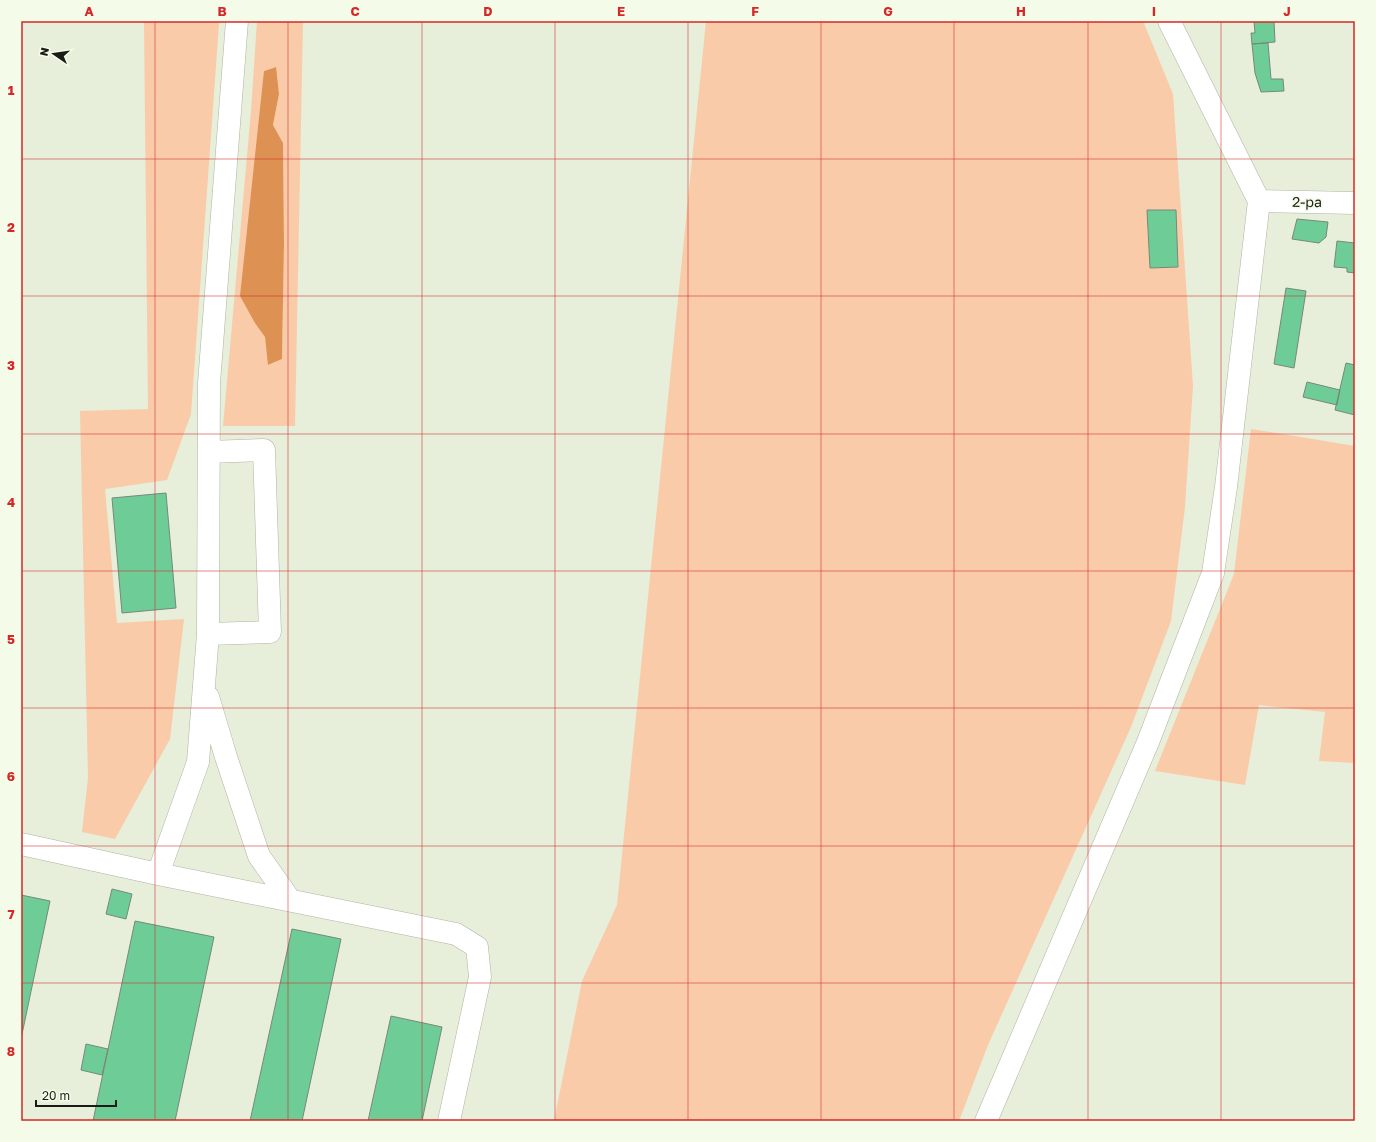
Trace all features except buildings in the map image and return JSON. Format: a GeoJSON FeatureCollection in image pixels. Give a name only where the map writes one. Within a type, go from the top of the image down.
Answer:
{"type":"FeatureCollection","features":[{"type":"Feature","properties":{"kind":"street"},"geometry":{"type":"LineString","coordinates":[[158,874],[198,762],[208,634],[209,383],[237,21]]}},
{"type":"Feature","properties":{"kind":"street"},"geometry":{"type":"LineString","coordinates":[[986,1121],[1148,742],[1213,573],[1226,487],[1259,201],[1169,21]]}},
{"type":"Feature","properties":{"kind":"street","name":"2-ра"},"geometry":{"type":"LineString","coordinates":[[1259,201],[1355,203]]}},
{"type":"Feature","properties":{"kind":"street"},"geometry":{"type":"LineString","coordinates":[[208,634],[270,632],[264,450],[209,452]]}},
{"type":"Feature","properties":{"kind":"street"},"geometry":{"type":"LineString","coordinates":[[204,686],[226,757],[260,856],[290,900]]}},
{"type":"Feature","properties":{"kind":"street"},"geometry":{"type":"LineString","coordinates":[[21,844],[158,874],[456,934],[476,948],[480,977],[449,1121]]}},
{"type":"Feature","properties":{"kind":"shaded area"},"geometry":{"type":"Polygon","coordinates":[[[144,21],[219,21],[219,24],[191,414],[167,480],[105,489],[117,623],[184,619],[170,739],[115,839],[82,832],[88,778],[80,411],[148,409],[144,21]]]}},
{"type":"Feature","properties":{"kind":"shaded area"},"geometry":{"type":"Polygon","coordinates":[[[257,21],[303,21],[295,426],[223,426],[251,111],[257,21]],[[275,67],[264,71],[265,337],[269,365],[282,359],[284,244],[283,143],[273,125],[279,94],[275,67]]]}},
{"type":"Feature","properties":{"kind":"shaded area"},"geometry":{"type":"Polygon","coordinates":[[[706,21],[1143,21],[1173,94],[1193,386],[1185,507],[1171,621],[1131,727],[988,1045],[959,1121],[554,1121],[582,981],[617,905],[706,21]]]}},
{"type":"Feature","properties":{"kind":"shaded area"},"geometry":{"type":"Polygon","coordinates":[[[276,67],[279,94],[273,125],[283,143],[284,244],[282,359],[268,365],[265,337],[255,323],[240,296],[264,71],[276,67]]]}},
{"type":"Feature","properties":{"kind":"shaded area"},"geometry":{"type":"Polygon","coordinates":[[[1251,429],[1355,446],[1355,763],[1319,761],[1325,712],[1259,705],[1245,785],[1155,771],[1234,574],[1251,429]]]}}]}
